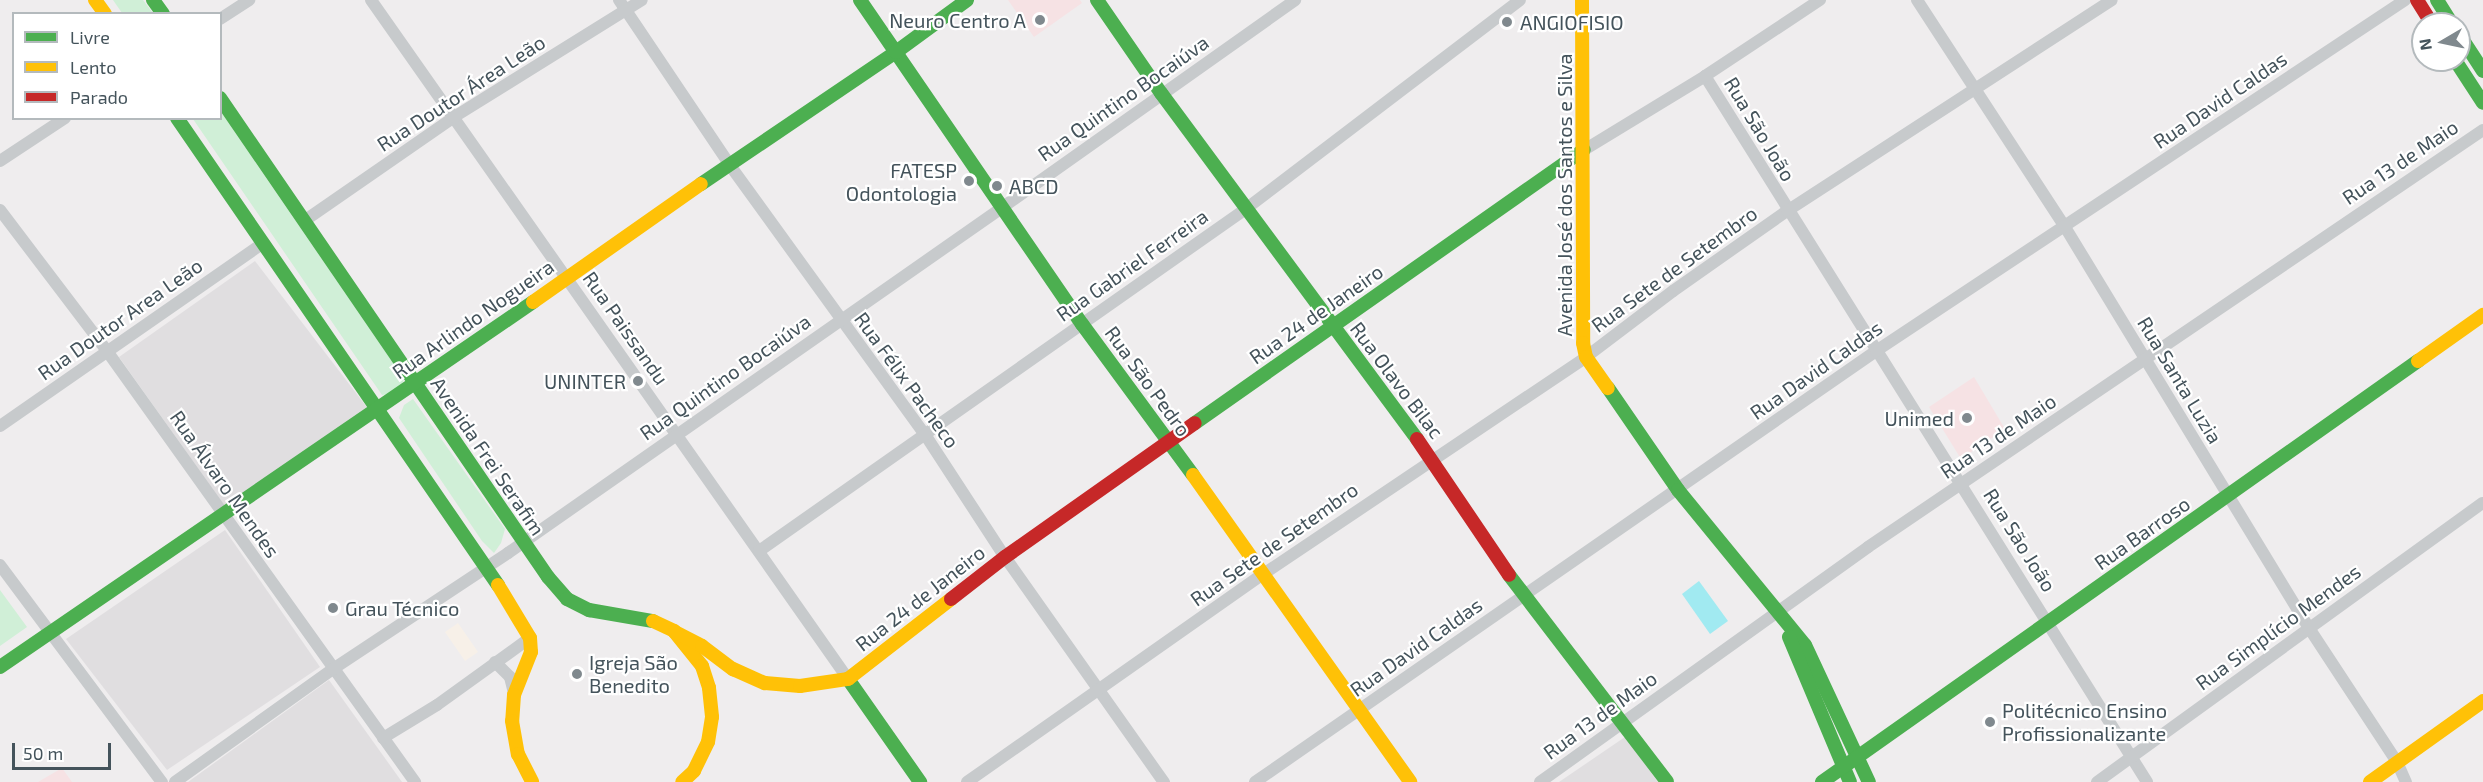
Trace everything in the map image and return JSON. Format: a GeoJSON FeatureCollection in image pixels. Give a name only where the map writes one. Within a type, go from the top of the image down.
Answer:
{"type":"FeatureCollection","features":[{"type":"Feature","properties":{"kind":"street"},"geometry":{"type":"LineString","coordinates":[[222,18],[249,0]]}},
{"type":"Feature","properties":{"kind":"street","name":"Rua Paissandu"},"geometry":{"type":"LineString","coordinates":[[371,0],[848,679]]}},
{"type":"Feature","properties":{"kind":"street","name":"Rua Félix Pacheco"},"geometry":{"type":"LineString","coordinates":[[619,0],[729,164],[926,436],[1005,557],[1164,782]]}},
{"type":"Feature","properties":{"kind":"street","name":"Rua Doutor Área Leão"},"geometry":{"type":"LineString","coordinates":[[304,221],[454,117],[642,0]]}},
{"type":"Feature","properties":{"kind":"street","name":"Rua São Pedro"},"geometry":{"type":"LineString","coordinates":[[860,0],[1082,324],[1169,441],[1410,782]]}},
{"type":"Feature","properties":{"kind":"street","name":"Rua Arlindo Nogueira"},"geometry":{"type":"LineString","coordinates":[[0,667],[377,411],[729,164],[896,52],[967,0]]}},
{"type":"Feature","properties":{"kind":"street","name":"Rua Olavo Bilac"},"geometry":{"type":"LineString","coordinates":[[1097,0],[1161,93],[1432,460],[1524,597],[1668,782]]}},
{"type":"Feature","properties":{"kind":"street","name":"Rua Quintino Bocaiúva"},"geometry":{"type":"LineString","coordinates":[[175,782],[333,669],[486,568],[1295,0]]}},
{"type":"Feature","properties":{"kind":"street","name":"Rua Gabriel Ferreira"},"geometry":{"type":"LineString","coordinates":[[759,551],[926,436],[1247,207],[1520,0]]}},
{"type":"Feature","properties":{"kind":"street","name":"Avenida José dos Santos e Silva"},"geometry":{"type":"LineString","coordinates":[[1582,0],[1583,343],[1586,357],[1678,490],[1805,645],[1869,782]]}},
{"type":"Feature","properties":{"kind":"street","name":"Rua 24 de Janeiro"},"geometry":{"type":"LineString","coordinates":[[848,679],[1005,557],[1332,326],[1584,150],[1705,76],[1820,0]]}},
{"type":"Feature","properties":{"kind":"street","name":"Rua Santa Luzia"},"geometry":{"type":"LineString","coordinates":[[1917,0],[2065,228],[2309,628],[2397,762],[2406,782]]}},
{"type":"Feature","properties":{"kind":"street","name":"Rua Sete de Setembro"},"geometry":{"type":"LineString","coordinates":[[967,782],[1262,575],[1586,357],[1673,291],[1787,211],[1973,88],[2112,0]]}},
{"type":"Feature","properties":{"kind":"street","name":"Rua David Caldas"},"geometry":{"type":"LineString","coordinates":[[1256,782],[1876,351],[2065,228],[2405,0]]}},
{"type":"Feature","properties":{"kind":"street"},"geometry":{"type":"LineString","coordinates":[[2471,52],[2483,71]]}},
{"type":"Feature","properties":{"kind":"street"},"geometry":{"type":"LineString","coordinates":[[2464,72],[2483,103]]}},
{"type":"Feature","properties":{"kind":"street","name":"Rua São João"},"geometry":{"type":"LineString","coordinates":[[1705,76],[1787,211],[1962,484],[2147,782]]}},
{"type":"Feature","properties":{"kind":"street","name":"Avenida Frei Serafim"},"geometry":{"type":"LineString","coordinates":[[222,101],[523,542],[567,599],[589,610],[647,618],[674,632],[702,666],[709,688],[712,717],[708,742],[692,777],[682,782]]}},
{"type":"Feature","properties":{"kind":"street"},"geometry":{"type":"LineString","coordinates":[[0,161],[62,120]]}},
{"type":"Feature","properties":{"kind":"street"},"geometry":{"type":"LineString","coordinates":[[178,120],[508,599],[530,638],[531,652],[514,695],[512,721],[526,782]]}},
{"type":"Feature","properties":{"kind":"street","name":"Rua 13 de Maio"},"geometry":{"type":"LineString","coordinates":[[1540,782],[1779,614],[1868,547],[2483,130]]}},
{"type":"Feature","properties":{"kind":"street","name":"Rua Álvaro Mendes"},"geometry":{"type":"LineString","coordinates":[[0,210],[107,351],[412,781]]}},
{"type":"Feature","properties":{"kind":"street","name":"Rua Doutor Area Leão"},"geometry":{"type":"LineString","coordinates":[[0,426],[262,244]]}},
{"type":"Feature","properties":{"kind":"street","name":"Rua Barroso"},"geometry":{"type":"LineString","coordinates":[[1822,782],[2483,315]]}},
{"type":"Feature","properties":{"kind":"street","name":"Rua Simplício Mendes"},"geometry":{"type":"LineString","coordinates":[[2097,782],[2483,503]]}},
{"type":"Feature","properties":{"kind":"street"},"geometry":{"type":"LineString","coordinates":[[0,565],[162,782]]}},
{"type":"Feature","properties":{"kind":"street","name":"Avenida José dos Santos e Silva"},"geometry":{"type":"LineString","coordinates":[[1779,614],[1850,782]]}},
{"type":"Feature","properties":{"kind":"street"},"geometry":{"type":"LineString","coordinates":[[674,632],[702,646],[734,669],[765,682],[800,686],[848,679],[920,782]]}},
{"type":"Feature","properties":{"kind":"street"},"geometry":{"type":"LineString","coordinates":[[383,738],[437,705],[530,638]]}},
{"type":"Feature","properties":{"kind":"street"},"geometry":{"type":"LineString","coordinates":[[495,662],[510,678],[514,695]]}},
{"type":"Feature","properties":{"kind":"street"},"geometry":{"type":"LineString","coordinates":[[2370,782],[2483,701]]}},
{"type":"Feature","properties":{"kind":"street"},"geometry":{"type":"LineString","coordinates":[[518,754],[532,782]]}},
{"type":"Feature","properties":{"kind":"shaded area","name":"Neuro Centro A"},"geometry":{"type":"Polygon","coordinates":[[[1008,0],[1080,0],[1082,3],[1034,37],[1008,0]]]}},
{"type":"Feature","properties":{"kind":"shaded area"},"geometry":{"type":"Polygon","coordinates":[[[255,261],[369,410],[226,508],[119,357],[255,261]]]}},
{"type":"Feature","properties":{"kind":"shaded area","name":"Unimed"},"geometry":{"type":"Polygon","coordinates":[[[1974,377],[2005,429],[1961,459],[1929,407],[1974,377]]]}},
{"type":"Feature","properties":{"kind":"shaded area"},"geometry":{"type":"Polygon","coordinates":[[[225,530],[320,667],[167,770],[66,639],[225,530]]]}},
{"type":"Feature","properties":{"kind":"shaded area"},"geometry":{"type":"Polygon","coordinates":[[[458,623],[478,652],[465,661],[445,632],[458,623]]]}},
{"type":"Feature","properties":{"kind":"shaded area"},"geometry":{"type":"Polygon","coordinates":[[[329,680],[402,782],[188,782],[329,680]]]}},
{"type":"Feature","properties":{"kind":"shaded area"},"geometry":{"type":"Polygon","coordinates":[[[1625,737],[1658,782],[1559,782],[1625,737]]]}},
{"type":"Feature","properties":{"kind":"shaded area"},"geometry":{"type":"Polygon","coordinates":[[[62,768],[72,782],[38,782],[62,768]]]}},
{"type":"Feature","properties":{"kind":"green space"},"geometry":{"type":"Polygon","coordinates":[[[113,0],[143,0],[152,12],[121,12],[113,0]]]}},
{"type":"Feature","properties":{"kind":"green space"},"geometry":{"type":"Polygon","coordinates":[[[222,113],[404,379],[402,384],[388,394],[382,395],[194,120],[222,120],[222,113]]]}},
{"type":"Feature","properties":{"kind":"green space"},"geometry":{"type":"Polygon","coordinates":[[[413,399],[505,529],[501,543],[494,553],[482,541],[399,418],[404,405],[413,399]]]}},
{"type":"Feature","properties":{"kind":"green space"},"geometry":{"type":"Polygon","coordinates":[[[0,590],[27,627],[0,646],[0,590]]]}},
{"type":"Feature","properties":{"kind":"water"},"geometry":{"type":"Polygon","coordinates":[[[1699,581],[1728,621],[1710,634],[1682,594],[1699,581]]]}},
{"type":"Feature","properties":{"kind":"traffic: fast"},"geometry":{"type":"LineString","coordinates":[[153,0],[162,12]]}},
{"type":"Feature","properties":{"kind":"traffic: fast"},"geometry":{"type":"LineString","coordinates":[[860,0],[1082,324],[1193,475]]}},
{"type":"Feature","properties":{"kind":"traffic: fast"},"geometry":{"type":"LineString","coordinates":[[701,184],[896,52],[967,0]]}},
{"type":"Feature","properties":{"kind":"traffic: fast"},"geometry":{"type":"LineString","coordinates":[[1097,0],[1161,93],[1417,439]]}},
{"type":"Feature","properties":{"kind":"traffic: fast"},"geometry":{"type":"LineString","coordinates":[[2437,0],[2444,12]]}},
{"type":"Feature","properties":{"kind":"traffic: fast"},"geometry":{"type":"LineString","coordinates":[[2471,52],[2483,71]]}},
{"type":"Feature","properties":{"kind":"traffic: fast"},"geometry":{"type":"LineString","coordinates":[[2463,72],[2483,103]]}},
{"type":"Feature","properties":{"kind":"traffic: fast"},"geometry":{"type":"LineString","coordinates":[[222,101],[548,577],[567,599],[589,610],[653,621]]}},
{"type":"Feature","properties":{"kind":"traffic: fast"},"geometry":{"type":"LineString","coordinates":[[178,120],[498,585]]}},
{"type":"Feature","properties":{"kind":"traffic: fast"},"geometry":{"type":"LineString","coordinates":[[1195,423],[1584,150]]}},
{"type":"Feature","properties":{"kind":"traffic: fast"},"geometry":{"type":"LineString","coordinates":[[0,667],[533,302]]}},
{"type":"Feature","properties":{"kind":"traffic: fast"},"geometry":{"type":"LineString","coordinates":[[1822,782],[2418,361]]}},
{"type":"Feature","properties":{"kind":"traffic: fast"},"geometry":{"type":"LineString","coordinates":[[1608,388],[1678,490],[1805,645],[1869,782]]}},
{"type":"Feature","properties":{"kind":"traffic: fast"},"geometry":{"type":"LineString","coordinates":[[1509,575],[1667,782]]}},
{"type":"Feature","properties":{"kind":"traffic: fast"},"geometry":{"type":"LineString","coordinates":[[1789,637],[1850,782]]}},
{"type":"Feature","properties":{"kind":"traffic: fast"},"geometry":{"type":"LineString","coordinates":[[848,679],[920,782]]}},
{"type":"Feature","properties":{"kind":"traffic: slow"},"geometry":{"type":"LineString","coordinates":[[95,0],[104,12]]}},
{"type":"Feature","properties":{"kind":"traffic: slow"},"geometry":{"type":"LineString","coordinates":[[1582,0],[1583,343],[1586,357],[1608,388]]}},
{"type":"Feature","properties":{"kind":"traffic: slow"},"geometry":{"type":"LineString","coordinates":[[533,302],[701,184]]}},
{"type":"Feature","properties":{"kind":"traffic: slow"},"geometry":{"type":"LineString","coordinates":[[2418,361],[2483,315]]}},
{"type":"Feature","properties":{"kind":"traffic: slow"},"geometry":{"type":"LineString","coordinates":[[1193,475],[1410,782]]}},
{"type":"Feature","properties":{"kind":"traffic: slow"},"geometry":{"type":"LineString","coordinates":[[498,585],[530,638],[531,652],[514,695],[512,721],[518,754],[532,782]]}},
{"type":"Feature","properties":{"kind":"traffic: slow"},"geometry":{"type":"LineString","coordinates":[[675,632],[702,646],[733,669],[765,683],[800,686],[848,679],[951,599]]}},
{"type":"Feature","properties":{"kind":"traffic: slow"},"geometry":{"type":"LineString","coordinates":[[653,621],[674,631],[702,666],[709,688],[712,717],[708,742],[694,771],[682,782]]}},
{"type":"Feature","properties":{"kind":"traffic: slow"},"geometry":{"type":"LineString","coordinates":[[2370,782],[2483,701]]}},
{"type":"Feature","properties":{"kind":"traffic: jam"},"geometry":{"type":"LineString","coordinates":[[2417,0],[2424,12]]}},
{"type":"Feature","properties":{"kind":"traffic: jam"},"geometry":{"type":"LineString","coordinates":[[951,599],[1005,557],[1195,423]]}},
{"type":"Feature","properties":{"kind":"traffic: jam"},"geometry":{"type":"LineString","coordinates":[[1417,439],[1509,575]]}},
{"type":"Feature","properties":{"kind":"place","name":"Neuro Centro A"},"geometry":{"type":"Point","coordinates":[1040,20]}},
{"type":"Feature","properties":{"kind":"place","name":"ANGIOFISIO"},"geometry":{"type":"Point","coordinates":[1507,22]}},
{"type":"Feature","properties":{"kind":"place","name":"FATESP Odontologia"},"geometry":{"type":"Point","coordinates":[969,181]}},
{"type":"Feature","properties":{"kind":"place","name":"ABCD"},"geometry":{"type":"Point","coordinates":[997,186]}},
{"type":"Feature","properties":{"kind":"place","name":"UNINTER"},"geometry":{"type":"Point","coordinates":[638,381]}},
{"type":"Feature","properties":{"kind":"place","name":"Unimed"},"geometry":{"type":"Point","coordinates":[1967,418]}},
{"type":"Feature","properties":{"kind":"place","name":"Grau Técnico"},"geometry":{"type":"Point","coordinates":[333,608]}},
{"type":"Feature","properties":{"kind":"place","name":"Igreja São Benedito"},"geometry":{"type":"Point","coordinates":[577,674]}},
{"type":"Feature","properties":{"kind":"place","name":"Politécnico Ensino Profissionalizante"},"geometry":{"type":"Point","coordinates":[1990,722]}}]}
